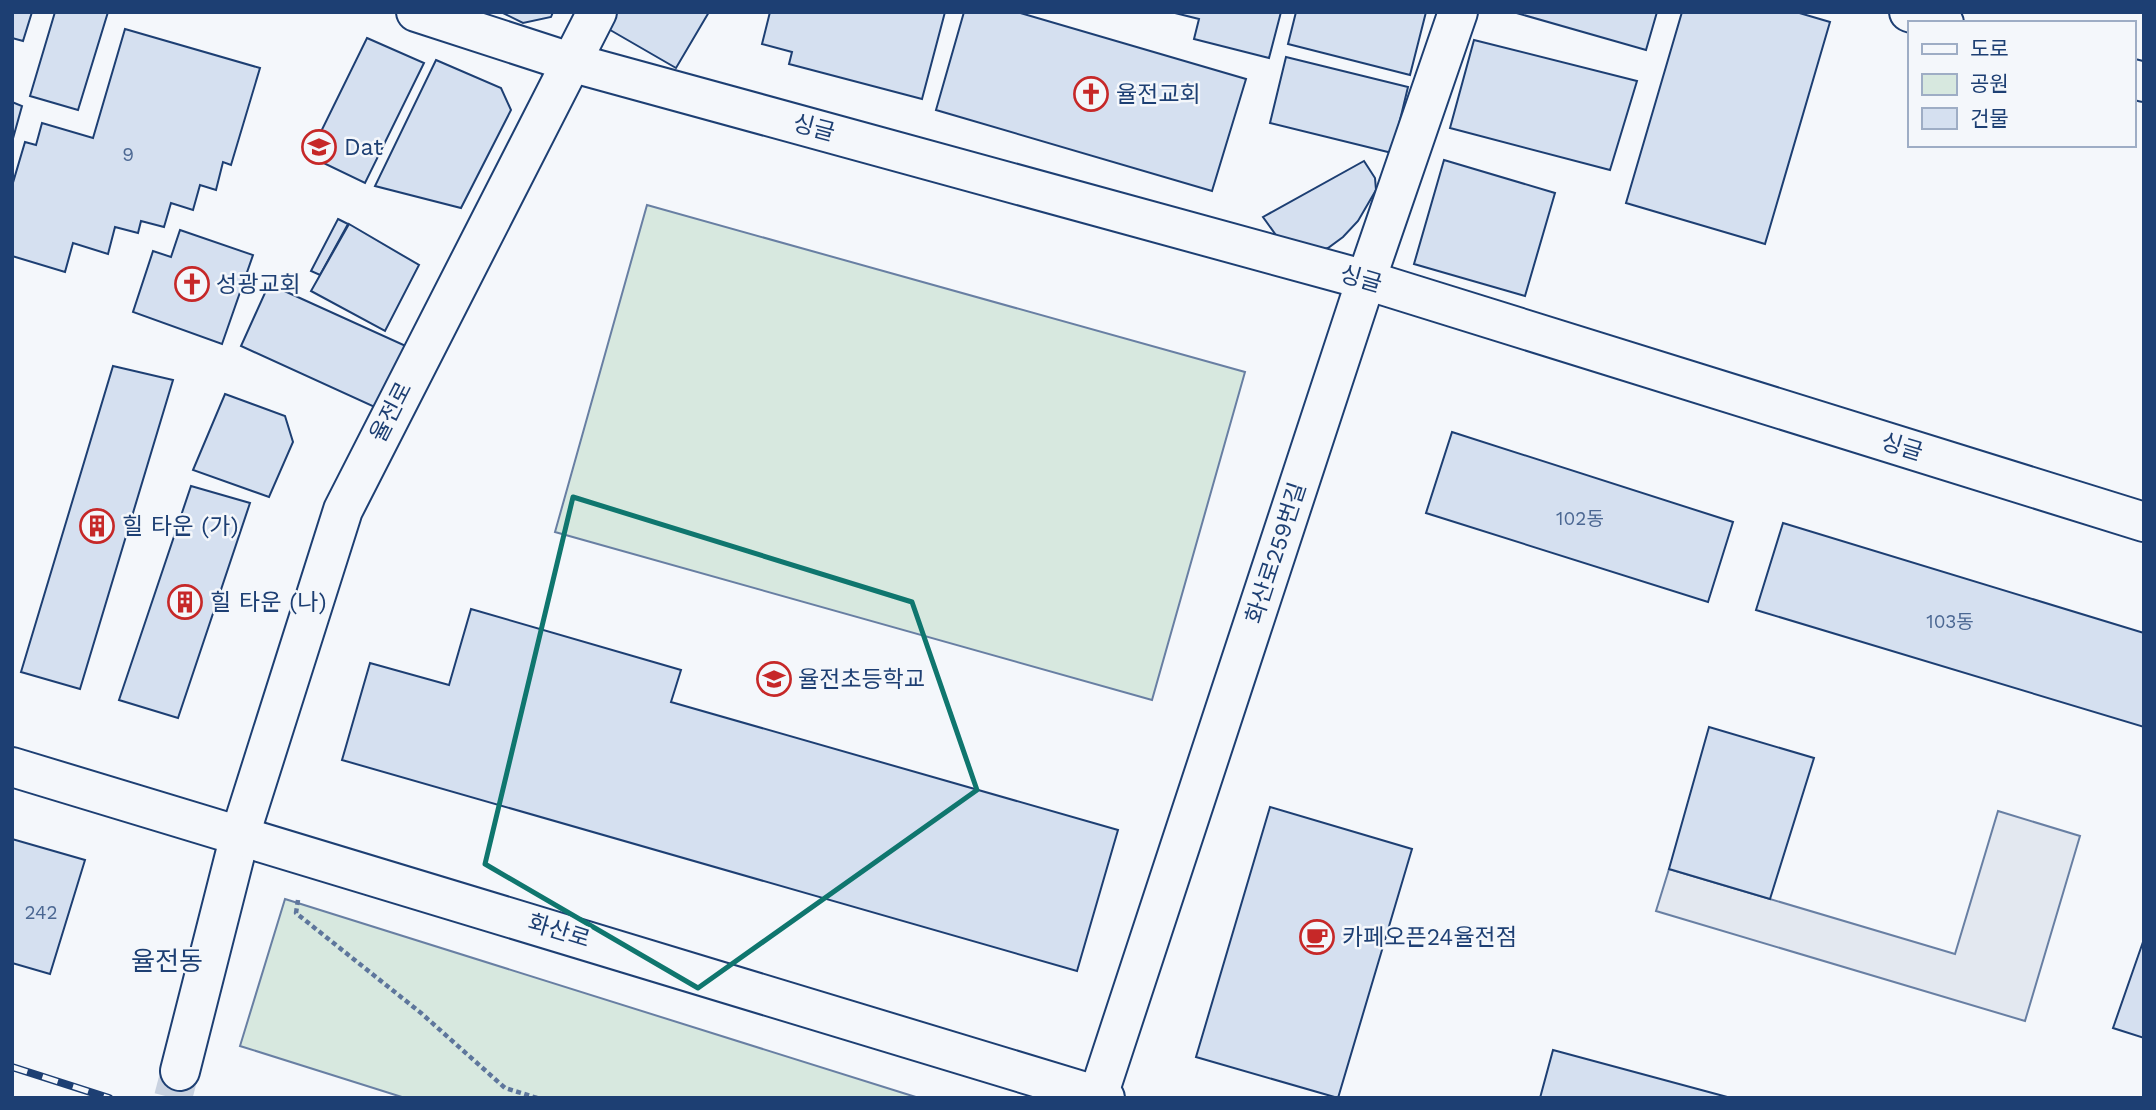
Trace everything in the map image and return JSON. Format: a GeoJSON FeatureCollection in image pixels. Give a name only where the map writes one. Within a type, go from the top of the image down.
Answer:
{"type":"FeatureCollection","features":[{"type":"Feature","properties":{"kind":"street","name":"싱글"},"geometry":{"type":"LineString","coordinates":[[416,12],[570,62],[1366,280],[2144,522]]}},
{"type":"Feature","properties":{"kind":"street","name":"율전로"},"geometry":{"type":"LineString","coordinates":[[180,1070],[240,835],[343,510],[597,12]]}},
{"type":"Feature","properties":{"kind":"street","name":"화산로259번길"},"geometry":{"type":"LineString","coordinates":[[1102,1097],[1366,280],[1458,12]]}},
{"type":"Feature","properties":{"kind":"street"},"geometry":{"type":"LineString","coordinates":[[1909,12],[1938,21]]}},
{"type":"Feature","properties":{"kind":"street","name":"화산로"},"geometry":{"type":"LineString","coordinates":[[12,767],[307,854],[1102,1097]]}},
{"type":"Feature","properties":{"kind":"path"},"geometry":{"type":"LineString","coordinates":[[307,854],[296,913],[421,1013],[505,1088],[537,1098]]}},
{"type":"Feature","properties":{"kind":"highlighted area"},"geometry":{"type":"Polygon","coordinates":[[[573,497],[912,602],[977,790],[698,988],[485,864],[573,497]]]}},
{"type":"Feature","properties":{"kind":"green space"},"geometry":{"type":"Polygon","coordinates":[[[647,205],[1245,372],[1152,700],[555,532],[647,205]]]}},
{"type":"Feature","properties":{"kind":"green space"},"geometry":{"type":"Polygon","coordinates":[[[285,899],[919,1098],[405,1098],[240,1046],[285,899]]]}},
{"type":"Feature","properties":{"kind":"shaded area"},"geometry":{"type":"Polygon","coordinates":[[[1998,811],[2080,836],[2025,1021],[1656,911],[1669,869],[1955,954],[1998,811]]]}},
{"type":"Feature","properties":{"kind":"building"},"geometry":{"type":"Polygon","coordinates":[[[12,12],[32,12],[23,41],[12,38],[12,12]]]}},
{"type":"Feature","properties":{"kind":"building"},"geometry":{"type":"Polygon","coordinates":[[[55,12],[108,12],[78,110],[30,96],[55,12]]]}},
{"type":"Feature","properties":{"kind":"building"},"geometry":{"type":"Polygon","coordinates":[[[501,12],[553,12],[551,17],[523,23],[501,12]]]}},
{"type":"Feature","properties":{"kind":"building"},"geometry":{"type":"Polygon","coordinates":[[[614,12],[709,12],[676,68],[605,27],[614,12]]]}},
{"type":"Feature","properties":{"kind":"building"},"geometry":{"type":"Polygon","coordinates":[[[770,12],[945,12],[922,99],[789,64],[792,52],[762,44],[770,12]]]}},
{"type":"Feature","properties":{"kind":"building","name":"율전교회"},"geometry":{"type":"Polygon","coordinates":[[[964,12],[1017,12],[1246,79],[1212,191],[936,110],[964,12]]]}},
{"type":"Feature","properties":{"kind":"building"},"geometry":{"type":"Polygon","coordinates":[[[1281,12],[1269,58],[1194,39],[1199,19],[1175,13],[1281,12]]]}},
{"type":"Feature","properties":{"kind":"building"},"geometry":{"type":"Polygon","coordinates":[[[1296,12],[1426,12],[1410,75],[1288,44],[1296,12]]]}},
{"type":"Feature","properties":{"kind":"building"},"geometry":{"type":"Polygon","coordinates":[[[1513,12],[1657,12],[1646,50],[1513,12]]]}},
{"type":"Feature","properties":{"kind":"building"},"geometry":{"type":"Polygon","coordinates":[[[1682,12],[1796,12],[1830,22],[1765,244],[1626,203],[1682,12]]]}},
{"type":"Feature","properties":{"kind":"building"},"geometry":{"type":"Polygon","coordinates":[[[125,29],[260,68],[231,165],[223,162],[216,190],[200,185],[193,210],[171,203],[164,227],[141,221],[138,233],[115,227],[108,254],[73,243],[65,272],[12,256],[12,186],[25,142],[36,145],[42,123],[93,138],[125,29]]]}},
{"type":"Feature","properties":{"kind":"building"},"geometry":{"type":"Polygon","coordinates":[[[367,38],[424,63],[365,183],[309,156],[367,38]]]}},
{"type":"Feature","properties":{"kind":"building"},"geometry":{"type":"Polygon","coordinates":[[[1474,40],[1637,81],[1610,170],[1450,128],[1474,40]]]}},
{"type":"Feature","properties":{"kind":"building"},"geometry":{"type":"Polygon","coordinates":[[[1286,57],[1408,87],[1392,153],[1270,123],[1286,57]]]}},
{"type":"Feature","properties":{"kind":"building"},"geometry":{"type":"Polygon","coordinates":[[[436,60],[501,88],[511,110],[461,208],[375,186],[436,60]]]}},
{"type":"Feature","properties":{"kind":"building"},"geometry":{"type":"Polygon","coordinates":[[[12,102],[22,106],[12,142],[12,102]]]}},
{"type":"Feature","properties":{"kind":"building"},"geometry":{"type":"Polygon","coordinates":[[[1444,160],[1555,193],[1525,296],[1414,264],[1444,160]]]}},
{"type":"Feature","properties":{"kind":"building"},"geometry":{"type":"Polygon","coordinates":[[[1364,161],[1375,178],[1376,190],[1358,221],[1343,237],[1328,248],[1311,253],[1283,245],[1263,217],[1364,161]]]}},
{"type":"Feature","properties":{"kind":"building"},"geometry":{"type":"Polygon","coordinates":[[[338,219],[348,224],[320,275],[311,271],[338,219]]]}},
{"type":"Feature","properties":{"kind":"building"},"geometry":{"type":"Polygon","coordinates":[[[349,224],[419,265],[385,331],[311,291],[349,224]]]}},
{"type":"Feature","properties":{"kind":"building","name":"성광교회"},"geometry":{"type":"Polygon","coordinates":[[[180,230],[253,255],[222,344],[133,312],[153,251],[171,257],[180,230]]]}},
{"type":"Feature","properties":{"kind":"building"},"geometry":{"type":"Polygon","coordinates":[[[269,284],[408,347],[379,409],[241,346],[269,284]]]}},
{"type":"Feature","properties":{"kind":"building","name":"힐 타운 (가)"},"geometry":{"type":"Polygon","coordinates":[[[113,366],[173,380],[80,689],[21,672],[113,366]]]}},
{"type":"Feature","properties":{"kind":"building"},"geometry":{"type":"Polygon","coordinates":[[[225,394],[285,416],[293,442],[269,497],[193,470],[225,394]]]}},
{"type":"Feature","properties":{"kind":"building"},"geometry":{"type":"Polygon","coordinates":[[[1452,432],[1733,522],[1708,602],[1426,513],[1452,432]]]}},
{"type":"Feature","properties":{"kind":"building","name":"힐 타운 (나)"},"geometry":{"type":"Polygon","coordinates":[[[191,486],[250,503],[178,718],[119,700],[191,486]]]}},
{"type":"Feature","properties":{"kind":"building"},"geometry":{"type":"Polygon","coordinates":[[[1783,523],[2144,633],[2144,727],[1756,610],[1783,523]]]}},
{"type":"Feature","properties":{"kind":"building"},"geometry":{"type":"Polygon","coordinates":[[[471,609],[681,670],[671,702],[1118,830],[1077,971],[342,760],[370,663],[449,685],[471,609]]]}},
{"type":"Feature","properties":{"kind":"building"},"geometry":{"type":"Polygon","coordinates":[[[1709,727],[1814,758],[1770,899],[1669,869],[1709,727]]]}},
{"type":"Feature","properties":{"kind":"building"},"geometry":{"type":"Polygon","coordinates":[[[1270,807],[1412,849],[1338,1098],[1196,1057],[1270,807]]]}},
{"type":"Feature","properties":{"kind":"building"},"geometry":{"type":"Polygon","coordinates":[[[12,839],[85,860],[50,974],[12,963],[12,839]]]}},
{"type":"Feature","properties":{"kind":"building"},"geometry":{"type":"Polygon","coordinates":[[[2144,939],[2144,1038],[2113,1028],[2144,939]]]}},
{"type":"Feature","properties":{"kind":"building"},"geometry":{"type":"Polygon","coordinates":[[[1553,1050],[1731,1098],[1540,1098],[1553,1050]]]}},
{"type":"Feature","properties":{"kind":"tunnel"},"geometry":{"type":"LineString","coordinates":[[173,1098],[180,1071]]}},
{"type":"Feature","properties":{"kind":"railway"},"geometry":{"type":"LineString","coordinates":[[12,1067],[109,1098]]}},
{"type":"Feature","properties":{"kind":"place","name":"율전교회"},"geometry":{"type":"Point","coordinates":[1091,94]}},
{"type":"Feature","properties":{"kind":"place","name":"Dat"},"geometry":{"type":"Point","coordinates":[319,147]}},
{"type":"Feature","properties":{"kind":"place","name":"성광교회"},"geometry":{"type":"Point","coordinates":[192,284]}},
{"type":"Feature","properties":{"kind":"place","name":"힐 타운 (가)"},"geometry":{"type":"Point","coordinates":[97,526]}},
{"type":"Feature","properties":{"kind":"place","name":"힐 타운 (나)"},"geometry":{"type":"Point","coordinates":[185,602]}},
{"type":"Feature","properties":{"kind":"place","name":"율전초등학교"},"geometry":{"type":"Point","coordinates":[774,679]}},
{"type":"Feature","properties":{"kind":"place","name":"카페오픈24율전점"},"geometry":{"type":"Point","coordinates":[1317,937]}},
{"type":"Feature","properties":{"kind":"district","name":"율전동"},"geometry":{"type":"Point","coordinates":[167,961]}}]}
